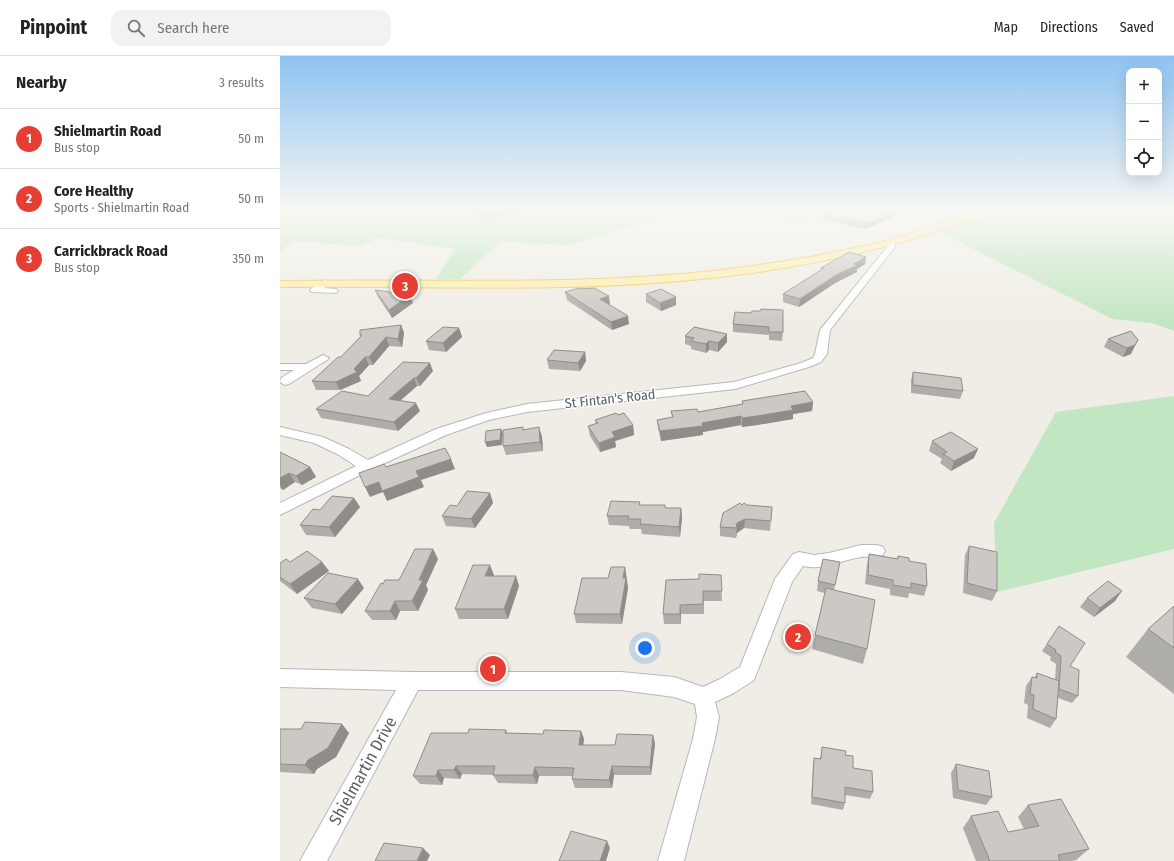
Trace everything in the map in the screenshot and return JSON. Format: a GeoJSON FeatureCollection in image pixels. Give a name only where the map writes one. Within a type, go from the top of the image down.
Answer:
{"type":"FeatureCollection","features":[{"type":"Feature","properties":{"kind":"main road"},"geometry":{"type":"LineString","coordinates":[[280,284],[329,287],[578,284],[653,280],[724,273],[803,262],[871,248]]}},
{"type":"Feature","properties":{"kind":"street","name":"St Fintan's Road"},"geometry":{"type":"LineString","coordinates":[[280,510],[367,466],[441,432],[486,417],[527,408],[734,385],[805,365],[817,360],[821,354],[826,330],[891,248]]}},
{"type":"Feature","properties":{"kind":"street"},"geometry":{"type":"LineString","coordinates":[[285,381],[323,358]]}},
{"type":"Feature","properties":{"kind":"street"},"geometry":{"type":"LineString","coordinates":[[280,367],[308,367]]}},
{"type":"Feature","properties":{"kind":"street"},"geometry":{"type":"LineString","coordinates":[[280,431],[318,440],[344,452],[367,466]]}},
{"type":"Feature","properties":{"kind":"street"},"geometry":{"type":"LineString","coordinates":[[280,678],[412,681],[621,681],[674,687],[704,697],[727,686],[747,673],[784,579],[799,559],[814,562],[829,560],[861,551],[877,551]]}},
{"type":"Feature","properties":{"kind":"street","name":"Shielmartin Drive"},"geometry":{"type":"LineString","coordinates":[[313,861],[412,681]]}},
{"type":"Feature","properties":{"kind":"street"},"geometry":{"type":"LineString","coordinates":[[671,861],[704,739],[708,717],[704,697]]}},
{"type":"Feature","properties":{"kind":"green space"},"geometry":{"type":"Polygon","coordinates":[[[445,248],[494,248],[460,279],[436,279],[455,249],[445,248]]]}},
{"type":"Feature","properties":{"kind":"green space"},"geometry":{"type":"Polygon","coordinates":[[[970,248],[1174,248],[1174,331],[1152,323],[1113,319],[970,248]]]}},
{"type":"Feature","properties":{"kind":"green space"},"geometry":{"type":"Polygon","coordinates":[[[1174,396],[1174,549],[997,592],[994,523],[1056,412],[1174,396]]]}},
{"type":"Feature","properties":{"kind":"building"},"geometry":{"type":"Polygon","coordinates":[[[849,252],[866,257],[854,264],[858,265],[836,275],[800,299],[783,294],[824,268],[821,268],[849,252]]]}},
{"type":"Feature","properties":{"kind":"building"},"geometry":{"type":"Polygon","coordinates":[[[579,288],[594,288],[609,296],[600,299],[628,316],[611,322],[565,292],[579,288]]]}},
{"type":"Feature","properties":{"kind":"building"},"geometry":{"type":"Polygon","coordinates":[[[661,289],[676,297],[660,303],[646,294],[661,289]]]}},
{"type":"Feature","properties":{"kind":"building"},"geometry":{"type":"Polygon","coordinates":[[[375,290],[410,295],[389,310],[375,290]]]}},
{"type":"Feature","properties":{"kind":"building"},"geometry":{"type":"Polygon","coordinates":[[[761,309],[783,310],[783,332],[769,332],[769,327],[733,324],[735,312],[751,313],[752,311],[760,311],[761,309]]]}},
{"type":"Feature","properties":{"kind":"building"},"geometry":{"type":"Polygon","coordinates":[[[401,325],[398,339],[386,337],[369,357],[365,357],[354,369],[357,372],[336,382],[312,381],[338,357],[341,357],[362,335],[360,335],[360,330],[401,325]]]}},
{"type":"Feature","properties":{"kind":"building"},"geometry":{"type":"Polygon","coordinates":[[[443,327],[459,328],[443,343],[426,341],[443,327]]]}},
{"type":"Feature","properties":{"kind":"building"},"geometry":{"type":"Polygon","coordinates":[[[694,327],[727,334],[718,343],[709,341],[706,344],[691,341],[694,338],[685,336],[694,327]]]}},
{"type":"Feature","properties":{"kind":"building"},"geometry":{"type":"Polygon","coordinates":[[[1131,331],[1138,340],[1135,345],[1127,348],[1108,339],[1131,331]]]}},
{"type":"Feature","properties":{"kind":"building"},"geometry":{"type":"Polygon","coordinates":[[[554,350],[585,352],[578,363],[547,360],[554,350]]]}},
{"type":"Feature","properties":{"kind":"building"},"geometry":{"type":"Polygon","coordinates":[[[403,362],[430,363],[416,378],[414,378],[389,399],[416,403],[394,422],[316,409],[342,391],[368,396],[403,362]]]}},
{"type":"Feature","properties":{"kind":"building"},"geometry":{"type":"Polygon","coordinates":[[[913,372],[961,378],[963,391],[913,385],[913,372]]]}},
{"type":"Feature","properties":{"kind":"building"},"geometry":{"type":"Polygon","coordinates":[[[805,391],[813,402],[791,406],[793,410],[742,418],[741,416],[702,423],[703,426],[660,431],[657,420],[673,417],[671,411],[697,409],[698,412],[743,404],[742,401],[805,391]]]}},
{"type":"Feature","properties":{"kind":"building"},"geometry":{"type":"Polygon","coordinates":[[[616,413],[618,415],[624,413],[633,425],[612,432],[615,437],[599,443],[588,426],[598,423],[595,420],[616,413]]]}},
{"type":"Feature","properties":{"kind":"building"},"geometry":{"type":"Polygon","coordinates":[[[523,427],[523,430],[539,427],[540,442],[503,446],[503,430],[523,427]]]}},
{"type":"Feature","properties":{"kind":"building"},"geometry":{"type":"Polygon","coordinates":[[[501,429],[500,440],[485,442],[486,431],[501,429]]]}},
{"type":"Feature","properties":{"kind":"building"},"geometry":{"type":"Polygon","coordinates":[[[951,432],[978,449],[954,461],[943,454],[947,452],[932,441],[951,432]]]}},
{"type":"Feature","properties":{"kind":"building"},"geometry":{"type":"Polygon","coordinates":[[[445,448],[451,459],[416,471],[419,477],[382,491],[379,482],[365,487],[359,473],[384,464],[386,467],[445,448]]]}},
{"type":"Feature","properties":{"kind":"building"},"geometry":{"type":"Polygon","coordinates":[[[280,452],[310,467],[296,476],[289,473],[280,478],[280,452]]]}},
{"type":"Feature","properties":{"kind":"building"},"geometry":{"type":"Polygon","coordinates":[[[467,491],[490,493],[471,519],[442,516],[450,505],[457,506],[467,491]]]}},
{"type":"Feature","properties":{"kind":"building"},"geometry":{"type":"Polygon","coordinates":[[[332,496],[354,498],[329,527],[300,525],[313,509],[320,510],[332,496]]]}},
{"type":"Feature","properties":{"kind":"building"},"geometry":{"type":"Polygon","coordinates":[[[611,501],[640,502],[639,505],[665,505],[665,508],[681,508],[679,527],[640,524],[641,519],[628,519],[629,516],[607,516],[611,501]]]}},
{"type":"Feature","properties":{"kind":"building"},"geometry":{"type":"Polygon","coordinates":[[[740,503],[742,505],[744,503],[747,505],[772,507],[771,521],[745,519],[737,523],[736,528],[720,527],[723,513],[740,503]]]}},
{"type":"Feature","properties":{"kind":"building"},"geometry":{"type":"Polygon","coordinates":[[[969,546],[997,552],[997,591],[967,583],[969,546]]]}},
{"type":"Feature","properties":{"kind":"building"},"geometry":{"type":"Polygon","coordinates":[[[415,549],[433,549],[419,580],[423,580],[412,601],[395,601],[390,611],[365,611],[381,583],[383,584],[385,580],[399,580],[415,549]]]}},
{"type":"Feature","properties":{"kind":"building"},"geometry":{"type":"Polygon","coordinates":[[[307,551],[322,562],[290,584],[280,577],[280,563],[286,559],[290,562],[307,551]]]}},
{"type":"Feature","properties":{"kind":"building"},"geometry":{"type":"Polygon","coordinates":[[[869,554],[898,559],[898,556],[909,558],[909,561],[926,564],[927,586],[911,583],[911,588],[893,585],[893,580],[868,575],[869,554]]]}},
{"type":"Feature","properties":{"kind":"building"},"geometry":{"type":"Polygon","coordinates":[[[823,559],[840,562],[835,585],[818,581],[823,559]]]}},
{"type":"Feature","properties":{"kind":"building"},"geometry":{"type":"Polygon","coordinates":[[[473,565],[490,565],[485,576],[516,576],[504,609],[455,609],[473,565]]]}},
{"type":"Feature","properties":{"kind":"building"},"geometry":{"type":"Polygon","coordinates":[[[611,567],[625,567],[623,578],[626,578],[620,614],[574,614],[582,578],[608,578],[611,567]]]}},
{"type":"Feature","properties":{"kind":"building"},"geometry":{"type":"Polygon","coordinates":[[[328,573],[358,579],[335,604],[304,598],[328,573]]]}},
{"type":"Feature","properties":{"kind":"building"},"geometry":{"type":"Polygon","coordinates":[[[699,574],[721,575],[722,591],[703,591],[703,604],[680,605],[680,614],[663,614],[666,580],[699,579],[699,574]]]}},
{"type":"Feature","properties":{"kind":"building"},"geometry":{"type":"Polygon","coordinates":[[[1108,581],[1122,591],[1100,608],[1087,598],[1108,581]]]}},
{"type":"Feature","properties":{"kind":"building"},"geometry":{"type":"Polygon","coordinates":[[[826,588],[875,600],[867,649],[815,635],[826,588]]]}},
{"type":"Feature","properties":{"kind":"building"},"geometry":{"type":"Polygon","coordinates":[[[1174,606],[1174,648],[1148,629],[1174,606]]]}},
{"type":"Feature","properties":{"kind":"building"},"geometry":{"type":"Polygon","coordinates":[[[1059,626],[1085,643],[1070,666],[1079,670],[1078,696],[1059,689],[1061,656],[1055,652],[1056,650],[1047,644],[1059,626]]]}},
{"type":"Feature","properties":{"kind":"building"},"geometry":{"type":"Polygon","coordinates":[[[1037,673],[1059,681],[1056,719],[1033,709],[1034,695],[1030,694],[1032,677],[1037,678],[1037,673]]]}},
{"type":"Feature","properties":{"kind":"building"},"geometry":{"type":"Polygon","coordinates":[[[305,722],[342,724],[328,748],[308,760],[305,765],[280,764],[280,729],[301,729],[305,722]]]}},
{"type":"Feature","properties":{"kind":"building"},"geometry":{"type":"Polygon","coordinates":[[[469,729],[506,730],[505,733],[543,734],[544,730],[581,731],[579,745],[615,745],[617,734],[653,735],[650,767],[612,766],[609,780],[572,779],[574,768],[535,767],[533,775],[493,775],[495,766],[456,766],[454,770],[438,770],[436,776],[413,776],[431,733],[468,733],[469,729]]]}},
{"type":"Feature","properties":{"kind":"building"},"geometry":{"type":"Polygon","coordinates":[[[822,747],[846,751],[845,755],[853,756],[853,768],[872,771],[873,792],[845,787],[845,803],[812,797],[814,758],[821,759],[822,747]]]}},
{"type":"Feature","properties":{"kind":"building"},"geometry":{"type":"Polygon","coordinates":[[[956,764],[989,771],[992,797],[958,790],[956,764]]]}},
{"type":"Feature","properties":{"kind":"building"},"geometry":{"type":"Polygon","coordinates":[[[1061,799],[1089,849],[1058,855],[1060,861],[990,861],[971,816],[998,811],[1008,832],[1039,826],[1028,805],[1061,799]]]}},
{"type":"Feature","properties":{"kind":"building"},"geometry":{"type":"Polygon","coordinates":[[[571,831],[607,841],[600,861],[559,861],[571,831]]]}},
{"type":"Feature","properties":{"kind":"building"},"geometry":{"type":"Polygon","coordinates":[[[384,843],[423,848],[417,861],[375,861],[384,843]]]}},
{"type":"Feature","properties":{"kind":"place","name":"Carrickbrack Road"},"geometry":{"type":"Point","coordinates":[405,286]}},
{"type":"Feature","properties":{"kind":"place","name":"Core Healthy"},"geometry":{"type":"Point","coordinates":[798,637]}},
{"type":"Feature","properties":{"kind":"place","name":"Shielmartin Road"},"geometry":{"type":"Point","coordinates":[493,669]}}]}
